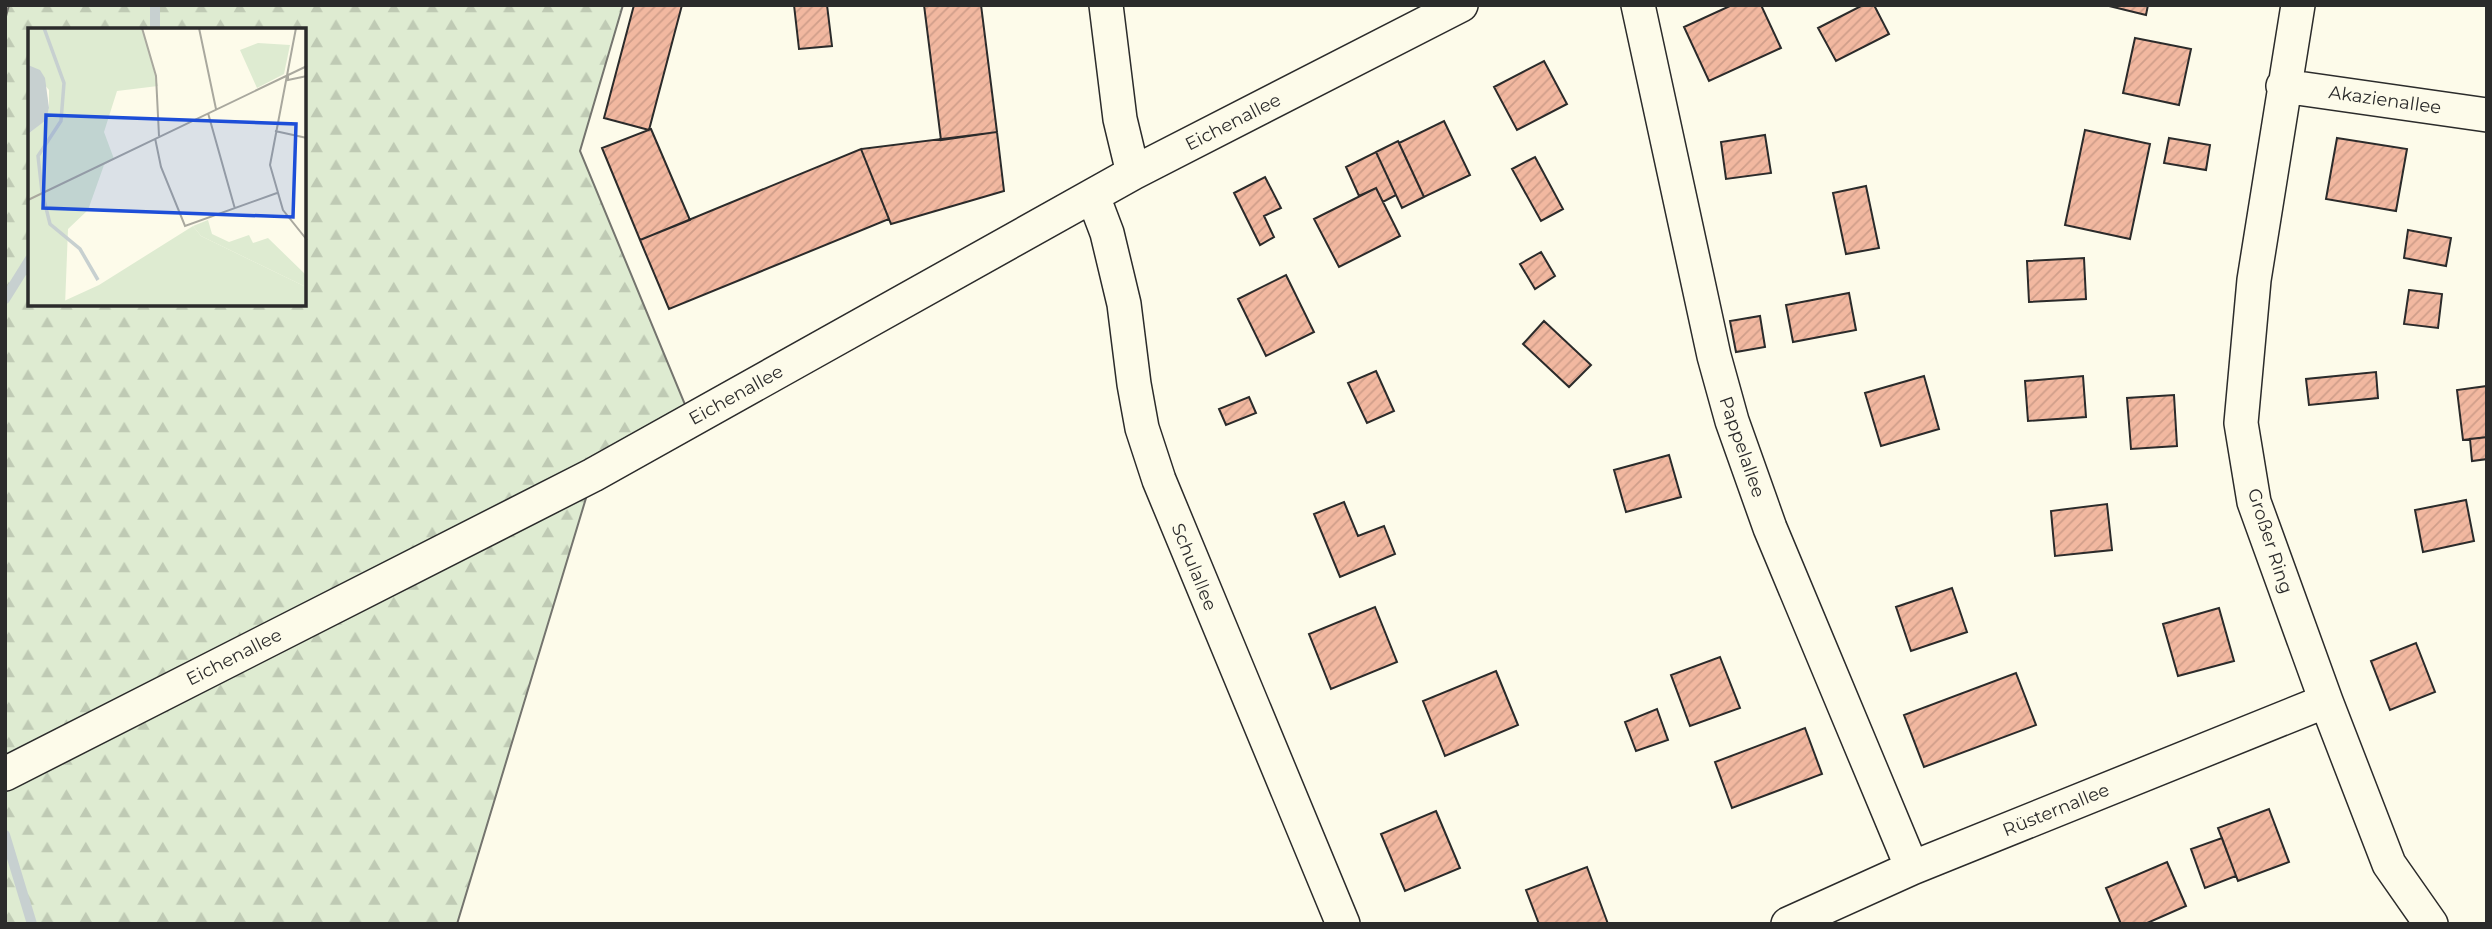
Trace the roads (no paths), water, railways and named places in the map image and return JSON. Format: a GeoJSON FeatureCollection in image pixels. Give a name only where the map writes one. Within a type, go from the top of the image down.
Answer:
{"type":"FeatureCollection","features":[{"type":"Feature","properties":{"kind":"street"},"geometry":{"type":"LineString","coordinates":[[1106,5],[1120,119],[1133,173]]}},
{"type":"Feature","properties":{"kind":"street","name":"Eichenallee"},"geometry":{"type":"LineString","coordinates":[[5,774],[593,475],[1133,173],[1461,5]]}},
{"type":"Feature","properties":{"kind":"street","name":"Pappelallee"},"geometry":{"type":"LineString","coordinates":[[1638,5],[1713,356],[1731,421],[1770,528],[1912,868]]}},
{"type":"Feature","properties":{"kind":"street","name":"Großer Ring"},"geometry":{"type":"LineString","coordinates":[[2298,5],[2254,280],[2241,423],[2254,502],[2326,701],[2389,864],[2431,924]]}},
{"type":"Feature","properties":{"kind":"street","name":"Akazienallee"},"geometry":{"type":"LineString","coordinates":[[2283,86],[2487,115]]}},
{"type":"Feature","properties":{"kind":"street","name":"Schulallee"},"geometry":{"type":"LineString","coordinates":[[1093,196],[1107,233],[1124,304],[1142,428],[1159,480],[1343,924]]}},
{"type":"Feature","properties":{"kind":"street","name":"Rüsternallee"},"geometry":{"type":"LineString","coordinates":[[1787,924],[1912,868],[2326,701]]}},
{"type":"Feature","properties":{"kind":"waterway"},"geometry":{"type":"LineString","coordinates":[[155,5],[155,28]]}},
{"type":"Feature","properties":{"kind":"waterway"},"geometry":{"type":"LineString","coordinates":[[5,299],[28,262]]}},
{"type":"Feature","properties":{"kind":"waterway"},"geometry":{"type":"LineString","coordinates":[[5,835],[32,924]]}}]}
